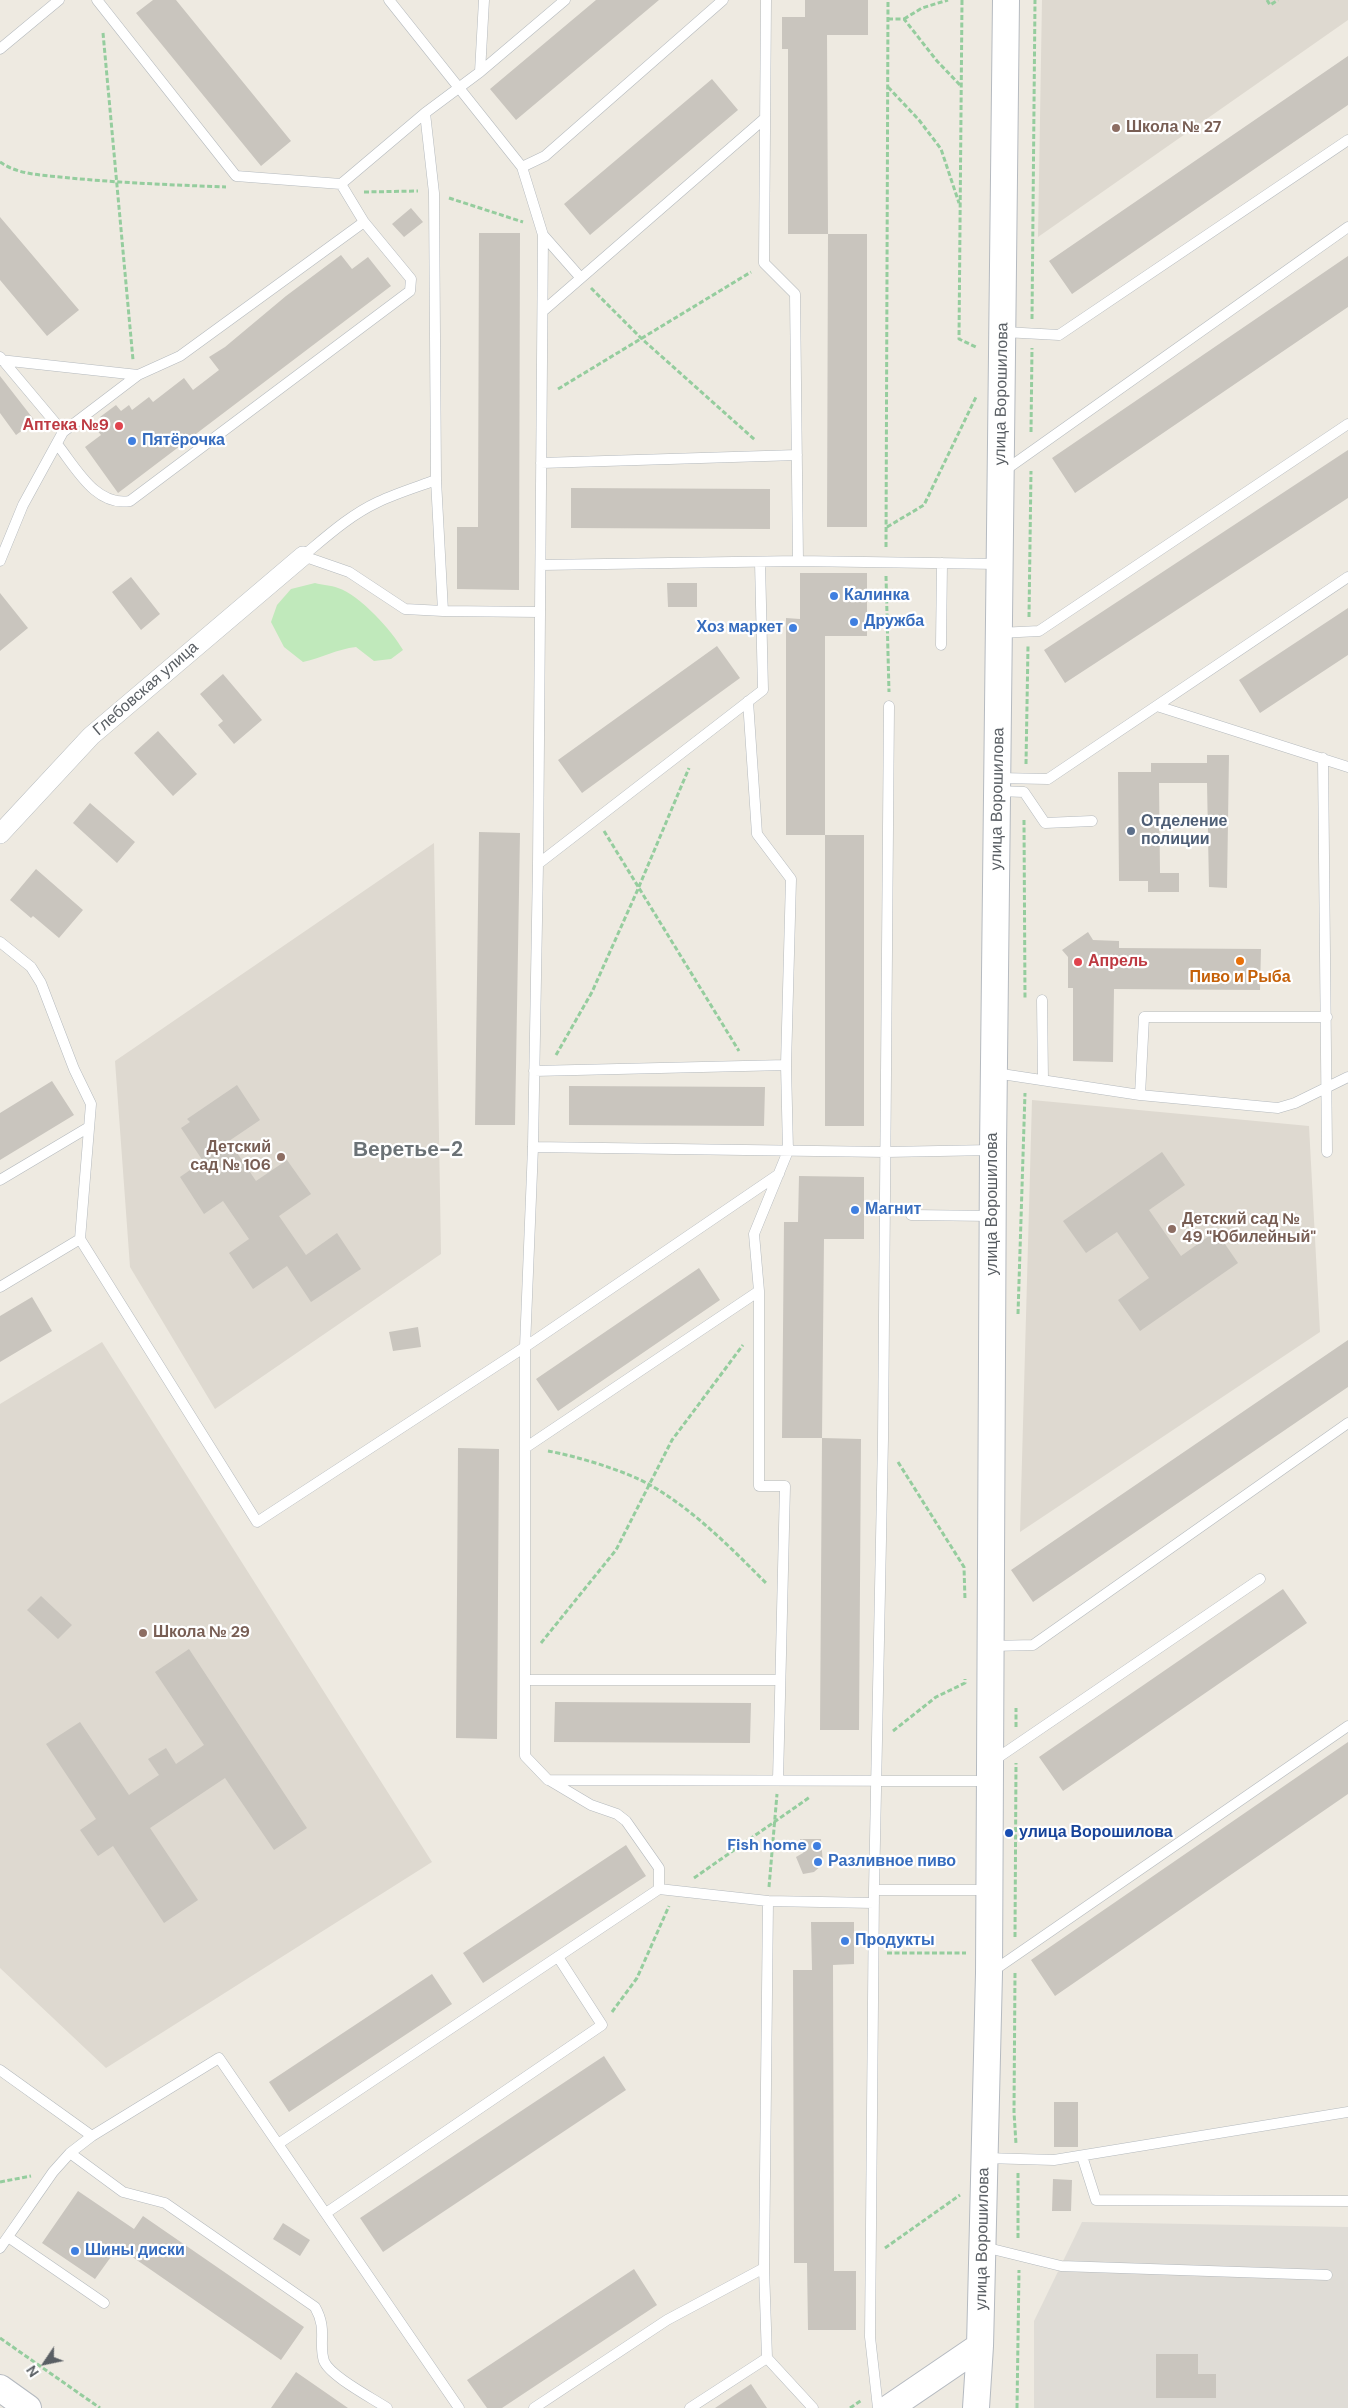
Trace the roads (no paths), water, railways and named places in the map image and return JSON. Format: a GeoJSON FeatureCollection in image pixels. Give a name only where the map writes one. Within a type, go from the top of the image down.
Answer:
{"type":"FeatureCollection","features":[{"type":"Feature","properties":{"kind":"main road","name":"улица Ворошилова"},"geometry":{"type":"LineString","coordinates":[[976,2408],[983,2247],[989,1963],[988,1773],[990,1646],[977,1600],[994,1216],[993,1150],[1001,473],[994,343],[1006,0]]}},
{"type":"Feature","properties":{"kind":"main road"},"geometry":{"type":"LineString","coordinates":[[889,2408],[912,2399],[980,2346]]}},
{"type":"Feature","properties":{"kind":"main road"},"geometry":{"type":"LineString","coordinates":[[0,2388],[28,2408]]}},
{"type":"Feature","properties":{"kind":"street","name":"Глебовская улица"},"geometry":{"type":"LineString","coordinates":[[0,834],[91,736],[303,556]]}},
{"type":"Feature","properties":{"kind":"lane"},"geometry":{"type":"LineString","coordinates":[[0,49],[59,0]]}},
{"type":"Feature","properties":{"kind":"lane"},"geometry":{"type":"LineString","coordinates":[[389,0],[522,167],[543,235],[538,864],[533,1147],[525,1347],[525,1756],[548,1780],[590,1805],[617,1814],[626,1821],[659,1868],[659,1889]]}},
{"type":"Feature","properties":{"kind":"lane"},"geometry":{"type":"LineString","coordinates":[[480,72],[484,0]]}},
{"type":"Feature","properties":{"kind":"lane"},"geometry":{"type":"LineString","coordinates":[[99,4],[236,176],[341,184],[425,113],[480,72],[565,0]]}},
{"type":"Feature","properties":{"kind":"lane"},"geometry":{"type":"LineString","coordinates":[[522,167],[545,156],[723,0]]}},
{"type":"Feature","properties":{"kind":"lane"},"geometry":{"type":"LineString","coordinates":[[766,0],[764,263],[795,294],[798,561]]}},
{"type":"Feature","properties":{"kind":"lane"},"geometry":{"type":"LineString","coordinates":[[425,113],[434,193],[436,480],[443,612]]}},
{"type":"Feature","properties":{"kind":"lane"},"geometry":{"type":"LineString","coordinates":[[543,311],[764,119]]}},
{"type":"Feature","properties":{"kind":"lane"},"geometry":{"type":"LineString","coordinates":[[994,343],[1032,332],[1059,335],[1348,140]]}},
{"type":"Feature","properties":{"kind":"lane"},"geometry":{"type":"LineString","coordinates":[[57,444],[98,494],[119,503],[130,501],[410,291],[411,279],[364,222],[341,184]]}},
{"type":"Feature","properties":{"kind":"lane"},"geometry":{"type":"LineString","coordinates":[[0,561],[23,505],[63,432],[138,375],[180,356],[364,222]]}},
{"type":"Feature","properties":{"kind":"lane"},"geometry":{"type":"LineString","coordinates":[[1001,473],[1348,227]]}},
{"type":"Feature","properties":{"kind":"lane"},"geometry":{"type":"LineString","coordinates":[[543,235],[580,277]]}},
{"type":"Feature","properties":{"kind":"lane"},"geometry":{"type":"LineString","coordinates":[[0,359],[138,375]]}},
{"type":"Feature","properties":{"kind":"lane"},"geometry":{"type":"LineString","coordinates":[[0,359],[63,432]]}},
{"type":"Feature","properties":{"kind":"lane"},"geometry":{"type":"LineString","coordinates":[[1000,633],[1038,631],[1348,424]]}},
{"type":"Feature","properties":{"kind":"lane"},"geometry":{"type":"LineString","coordinates":[[542,463],[796,455]]}},
{"type":"Feature","properties":{"kind":"lane"},"geometry":{"type":"LineString","coordinates":[[303,556],[341,524],[361,511],[436,480]]}},
{"type":"Feature","properties":{"kind":"lane"},"geometry":{"type":"LineString","coordinates":[[303,556],[350,572],[405,609],[443,612],[540,612]]}},
{"type":"Feature","properties":{"kind":"lane"},"geometry":{"type":"LineString","coordinates":[[541,565],[798,561],[1000,564]]}},
{"type":"Feature","properties":{"kind":"lane"},"geometry":{"type":"LineString","coordinates":[[538,864],[763,690],[760,562]]}},
{"type":"Feature","properties":{"kind":"lane"},"geometry":{"type":"LineString","coordinates":[[941,645],[942,563]]}},
{"type":"Feature","properties":{"kind":"lane"},"geometry":{"type":"LineString","coordinates":[[998,785],[1026,779],[1048,779],[1348,577]]}},
{"type":"Feature","properties":{"kind":"lane"},"geometry":{"type":"LineString","coordinates":[[748,701],[757,834],[791,879],[786,1065],[788,1152],[754,1234],[759,1291],[759,1486],[785,1486],[778,1780]]}},
{"type":"Feature","properties":{"kind":"lane"},"geometry":{"type":"LineString","coordinates":[[878,2408],[870,2337],[870,2258],[873,1952],[883,1439],[890,706]]}},
{"type":"Feature","properties":{"kind":"lane"},"geometry":{"type":"LineString","coordinates":[[1157,706],[1348,767]]}},
{"type":"Feature","properties":{"kind":"lane"},"geometry":{"type":"LineString","coordinates":[[1323,758],[1327,1152]]}},
{"type":"Feature","properties":{"kind":"lane"},"geometry":{"type":"LineString","coordinates":[[998,785],[1024,792],[1045,823],[1092,821]]}},
{"type":"Feature","properties":{"kind":"lane"},"geometry":{"type":"LineString","coordinates":[[0,942],[31,967],[41,983],[74,1069],[91,1104],[80,1239],[257,1522],[525,1347],[779,1174]]}},
{"type":"Feature","properties":{"kind":"lane"},"geometry":{"type":"LineString","coordinates":[[1042,1000],[1043,1080]]}},
{"type":"Feature","properties":{"kind":"lane"},"geometry":{"type":"LineString","coordinates":[[1140,1095],[1144,1017],[1327,1017]]}},
{"type":"Feature","properties":{"kind":"lane"},"geometry":{"type":"LineString","coordinates":[[534,1071],[747,1064],[786,1065]]}},
{"type":"Feature","properties":{"kind":"lane"},"geometry":{"type":"LineString","coordinates":[[995,1073],[1140,1095],[1278,1108],[1295,1103],[1348,1077]]}},
{"type":"Feature","properties":{"kind":"lane"},"geometry":{"type":"LineString","coordinates":[[0,1180],[90,1127]]}},
{"type":"Feature","properties":{"kind":"lane"},"geometry":{"type":"LineString","coordinates":[[533,1147],[788,1152],[993,1150]]}},
{"type":"Feature","properties":{"kind":"lane"},"geometry":{"type":"LineString","coordinates":[[911,1215],[994,1216]]}},
{"type":"Feature","properties":{"kind":"lane"},"geometry":{"type":"LineString","coordinates":[[0,1287],[80,1239]]}},
{"type":"Feature","properties":{"kind":"lane"},"geometry":{"type":"LineString","coordinates":[[525,1448],[759,1291]]}},
{"type":"Feature","properties":{"kind":"lane"},"geometry":{"type":"LineString","coordinates":[[990,1646],[1033,1644],[1348,1423]]}},
{"type":"Feature","properties":{"kind":"lane"},"geometry":{"type":"LineString","coordinates":[[548,1780],[876,1780],[988,1773],[1016,1746],[1260,1579]]}},
{"type":"Feature","properties":{"kind":"lane"},"geometry":{"type":"LineString","coordinates":[[525,1680],[780,1680]]}},
{"type":"Feature","properties":{"kind":"lane"},"geometry":{"type":"LineString","coordinates":[[989,1963],[1015,1955],[1348,1726]]}},
{"type":"Feature","properties":{"kind":"lane"},"geometry":{"type":"LineString","coordinates":[[278,2144],[659,1889],[768,1900],[874,1903]]}},
{"type":"Feature","properties":{"kind":"lane"},"geometry":{"type":"LineString","coordinates":[[874,1890],[988,1890]]}},
{"type":"Feature","properties":{"kind":"lane"},"geometry":{"type":"LineString","coordinates":[[768,1900],[764,2268],[767,2358],[813,2408]]}},
{"type":"Feature","properties":{"kind":"lane"},"geometry":{"type":"LineString","coordinates":[[326,2213],[602,2025],[558,1957]]}},
{"type":"Feature","properties":{"kind":"lane"},"geometry":{"type":"LineString","coordinates":[[0,2248],[53,2172],[70,2154],[92,2136],[219,2058],[459,2408]]}},
{"type":"Feature","properties":{"kind":"lane"},"geometry":{"type":"LineString","coordinates":[[0,2070],[92,2136]]}},
{"type":"Feature","properties":{"kind":"lane"},"geometry":{"type":"LineString","coordinates":[[984,2168],[1018,2159],[1054,2160],[1348,2112]]}},
{"type":"Feature","properties":{"kind":"lane"},"geometry":{"type":"LineString","coordinates":[[70,2154],[124,2192],[165,2203],[315,2307],[322,2320],[324,2360],[331,2371],[387,2408]]}},
{"type":"Feature","properties":{"kind":"lane"},"geometry":{"type":"LineString","coordinates":[[1082,2156],[1096,2200],[1348,2201]]}},
{"type":"Feature","properties":{"kind":"lane"},"geometry":{"type":"LineString","coordinates":[[8,2237],[104,2303]]}},
{"type":"Feature","properties":{"kind":"lane"},"geometry":{"type":"LineString","coordinates":[[983,2247],[1061,2266],[1327,2275]]}},
{"type":"Feature","properties":{"kind":"lane"},"geometry":{"type":"LineString","coordinates":[[534,2408],[667,2320],[764,2268]]}},
{"type":"Feature","properties":{"kind":"lane"},"geometry":{"type":"LineString","coordinates":[[690,2408],[767,2358]]}},
{"type":"Feature","properties":{"kind":"place","name":"Школа № 27"},"geometry":{"type":"Point","coordinates":[1116,128]}},
{"type":"Feature","properties":{"kind":"place","name":"Аптека №9"},"geometry":{"type":"Point","coordinates":[119,426]}},
{"type":"Feature","properties":{"kind":"place","name":"Пятёрочка"},"geometry":{"type":"Point","coordinates":[132,441]}},
{"type":"Feature","properties":{"kind":"place","name":"Калинка"},"geometry":{"type":"Point","coordinates":[834,596]}},
{"type":"Feature","properties":{"kind":"place","name":"Дружба"},"geometry":{"type":"Point","coordinates":[854,622]}},
{"type":"Feature","properties":{"kind":"place","name":"Хоз маркет"},"geometry":{"type":"Point","coordinates":[793,628]}},
{"type":"Feature","properties":{"kind":"place","name":"Отделение полиции"},"geometry":{"type":"Point","coordinates":[1131,831]}},
{"type":"Feature","properties":{"kind":"place","name":"Пиво и Рыба"},"geometry":{"type":"Point","coordinates":[1240,961]}},
{"type":"Feature","properties":{"kind":"place","name":"Апрель"},"geometry":{"type":"Point","coordinates":[1078,962]}},
{"type":"Feature","properties":{"kind":"place","name":"Детский сад № 106"},"geometry":{"type":"Point","coordinates":[281,1157]}},
{"type":"Feature","properties":{"kind":"place","name":"Магнит"},"geometry":{"type":"Point","coordinates":[855,1210]}},
{"type":"Feature","properties":{"kind":"place","name":"Детский сад № 49 \"Юбилейный\""},"geometry":{"type":"Point","coordinates":[1172,1229]}},
{"type":"Feature","properties":{"kind":"place","name":"Школа № 29"},"geometry":{"type":"Point","coordinates":[143,1633]}},
{"type":"Feature","properties":{"kind":"place","name":"улица Ворошилова"},"geometry":{"type":"Point","coordinates":[1009,1833]}},
{"type":"Feature","properties":{"kind":"place","name":"Fish home"},"geometry":{"type":"Point","coordinates":[817,1846]}},
{"type":"Feature","properties":{"kind":"place","name":"Разливное пиво"},"geometry":{"type":"Point","coordinates":[818,1862]}},
{"type":"Feature","properties":{"kind":"place","name":"Продукты"},"geometry":{"type":"Point","coordinates":[845,1941]}},
{"type":"Feature","properties":{"kind":"place","name":"Шины диски"},"geometry":{"type":"Point","coordinates":[75,2251]}},
{"type":"Feature","properties":{"kind":"district","name":"Веретье-2"},"geometry":{"type":"Point","coordinates":[408,1150]}}]}
